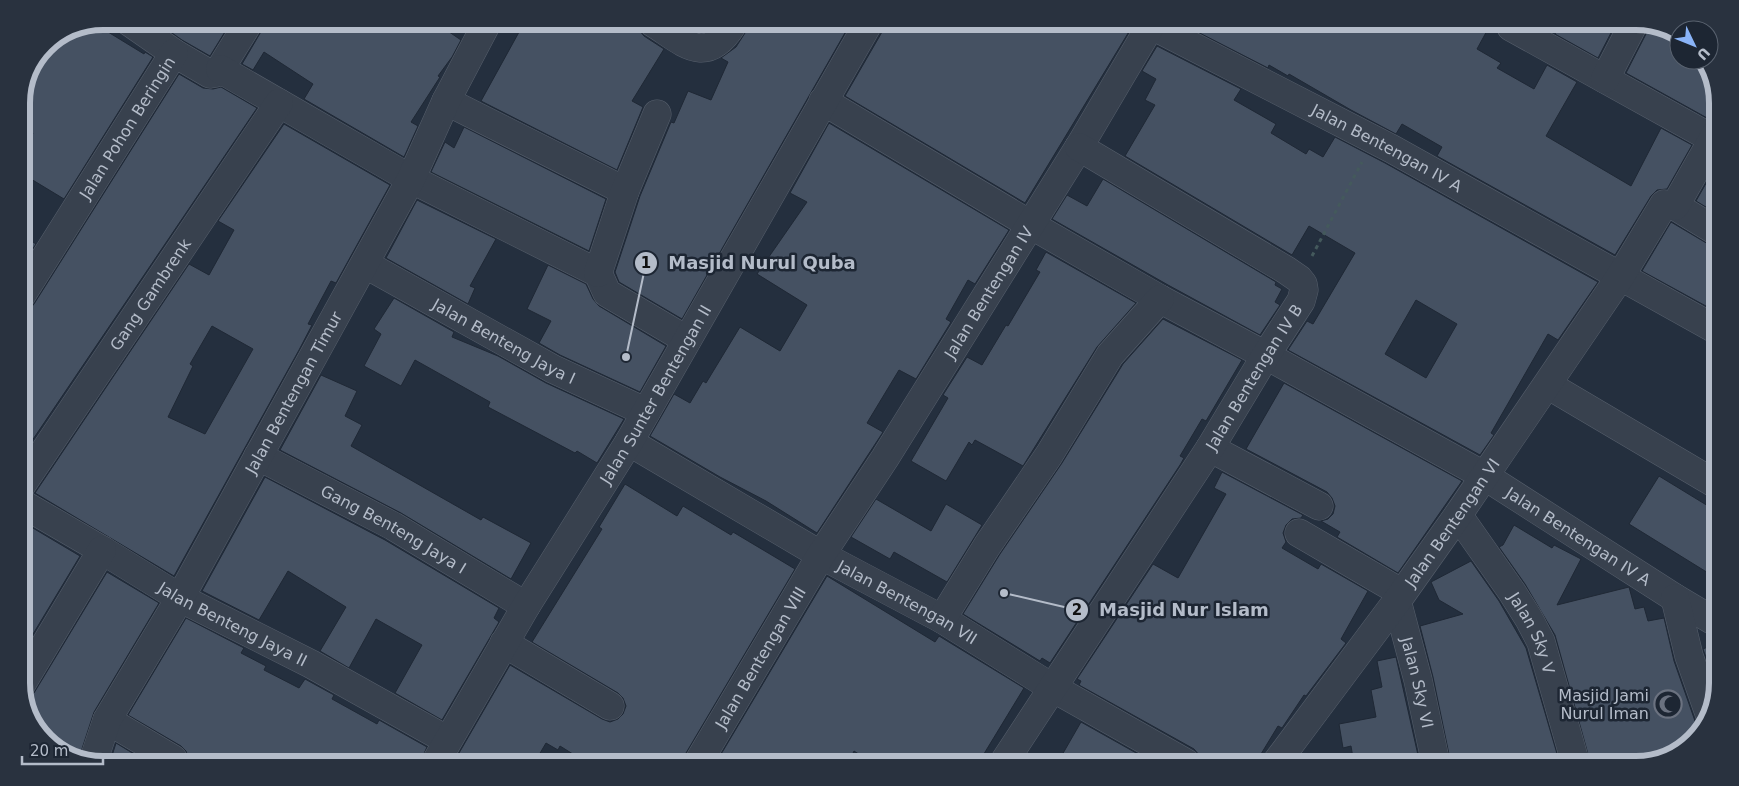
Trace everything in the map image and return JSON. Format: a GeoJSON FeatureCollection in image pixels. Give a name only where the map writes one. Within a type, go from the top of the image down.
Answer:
{"type":"FeatureCollection","features":[{"type":"Feature","properties":{"kind":"street"},"geometry":{"type":"LineString","coordinates":[[141,30],[174,53]]}},
{"type":"Feature","properties":{"kind":"street"},"geometry":{"type":"LineString","coordinates":[[244,30],[220,69],[411,178],[598,273],[607,293],[687,340]]}},
{"type":"Feature","properties":{"kind":"street","name":"Jalan Bentengan Timur"},"geometry":{"type":"LineString","coordinates":[[95,755],[107,720],[180,598],[411,178],[478,30]]}},
{"type":"Feature","properties":{"kind":"street"},"geometry":{"type":"LineString","coordinates":[[663,30],[691,47],[703,49],[715,44],[728,30]]}},
{"type":"Feature","properties":{"kind":"street","name":"Jalan Sunter Bentengan II"},"geometry":{"type":"LineString","coordinates":[[442,750],[526,606],[629,442],[864,30]]}},
{"type":"Feature","properties":{"kind":"street","name":"Jalan Bentengan IV"},"geometry":{"type":"LineString","coordinates":[[821,555],[885,458],[1080,147],[1149,30]]}},
{"type":"Feature","properties":{"kind":"street","name":"Jalan Bentengan IV A"},"geometry":{"type":"LineString","coordinates":[[1159,30],[1374,140],[1709,326]]}},
{"type":"Feature","properties":{"kind":"street"},"geometry":{"type":"LineString","coordinates":[[1516,30],[1605,80],[1709,132]]}},
{"type":"Feature","properties":{"kind":"street"},"geometry":{"type":"LineString","coordinates":[[1605,80],[1630,30]]}},
{"type":"Feature","properties":{"kind":"street","name":"Jalan Pohon Beringin"},"geometry":{"type":"LineString","coordinates":[[30,282],[174,53],[210,74],[216,73],[220,69]]}},
{"type":"Feature","properties":{"kind":"street"},"geometry":{"type":"LineString","coordinates":[[446,101],[625,191]]}},
{"type":"Feature","properties":{"kind":"street","name":"Jalan Bentengan IV A"},"geometry":{"type":"LineString","coordinates":[[823,101],[1031,225],[1160,299],[1266,355],[1483,475],[1709,618]]}},
{"type":"Feature","properties":{"kind":"street","name":"Gang Gambrenk"},"geometry":{"type":"LineString","coordinates":[[30,473],[279,103]]}},
{"type":"Feature","properties":{"kind":"street"},"geometry":{"type":"LineString","coordinates":[[598,273],[625,191],[658,114]]}},
{"type":"Feature","properties":{"kind":"street"},"geometry":{"type":"LineString","coordinates":[[1709,146],[1676,206],[1709,227]]}},
{"type":"Feature","properties":{"kind":"street","name":"Jalan Bentengan IV B"},"geometry":{"type":"LineString","coordinates":[[1008,756],[1210,448],[1266,355],[1301,302],[1304,290],[1303,284],[1299,279],[1080,147]]}},
{"type":"Feature","properties":{"kind":"street","name":"Jalan Bentengan VI"},"geometry":{"type":"LineString","coordinates":[[1281,756],[1458,515],[1483,475],[1548,384],[1620,276],[1664,204],[1676,206]]}},
{"type":"Feature","properties":{"kind":"street","name":"Jalan Benteng Jaya I"},"geometry":{"type":"LineString","coordinates":[[365,264],[553,369],[646,412]]}},
{"type":"Feature","properties":{"kind":"street"},"geometry":{"type":"LineString","coordinates":[[942,619],[987,546],[1050,455],[1110,355],[1160,299]]}},
{"type":"Feature","properties":{"kind":"street"},"geometry":{"type":"LineString","coordinates":[[1548,384],[1709,480]]}},
{"type":"Feature","properties":{"kind":"street","name":"Jalan Bentengan VII"},"geometry":{"type":"LineString","coordinates":[[629,442],[821,555],[942,619],[1053,688],[1174,756]]}},
{"type":"Feature","properties":{"kind":"street"},"geometry":{"type":"LineString","coordinates":[[1210,448],[1319,506]]}},
{"type":"Feature","properties":{"kind":"street","name":"Gang Benteng Jaya I"},"geometry":{"type":"LineString","coordinates":[[258,456],[394,526],[526,606]]}},
{"type":"Feature","properties":{"kind":"street","name":"Jalan Benteng Jaya II"},"geometry":{"type":"LineString","coordinates":[[30,508],[180,598],[311,664],[442,750]]}},
{"type":"Feature","properties":{"kind":"street","name":"Jalan Sky V"},"geometry":{"type":"LineString","coordinates":[[1458,515],[1512,592],[1541,642],[1574,756]]}},
{"type":"Feature","properties":{"kind":"street"},"geometry":{"type":"LineString","coordinates":[[1299,533],[1399,597]]}},
{"type":"Feature","properties":{"kind":"street"},"geometry":{"type":"LineString","coordinates":[[30,672],[102,550]]}},
{"type":"Feature","properties":{"kind":"street","name":"Jalan Bentengan VIII"},"geometry":{"type":"LineString","coordinates":[[702,756],[821,555]]}},
{"type":"Feature","properties":{"kind":"street","name":"Jalan Sky VI"},"geometry":{"type":"LineString","coordinates":[[1399,597],[1434,756]]}},
{"type":"Feature","properties":{"kind":"street"},"geometry":{"type":"LineString","coordinates":[[1675,598],[1689,656],[1706,704]]}},
{"type":"Feature","properties":{"kind":"street"},"geometry":{"type":"LineString","coordinates":[[504,643],[610,706]]}},
{"type":"Feature","properties":{"kind":"street"},"geometry":{"type":"LineString","coordinates":[[107,720],[168,756]]}},
{"type":"Feature","properties":{"kind":"path"},"geometry":{"type":"LineString","coordinates":[[1299,279],[1374,140]]}},
{"type":"Feature","properties":{"kind":"building"},"geometry":{"type":"Polygon","coordinates":[[[105,30],[144,54],[145,52],[153,57],[64,199],[30,178],[30,138],[33,133],[30,131],[32,84],[42,62],[62,42],[88,31],[105,30]]]}},
{"type":"Feature","properties":{"kind":"building"},"geometry":{"type":"Polygon","coordinates":[[[168,30],[226,30],[210,56],[168,30]]]}},
{"type":"Feature","properties":{"kind":"building"},"geometry":{"type":"Polygon","coordinates":[[[262,30],[446,30],[461,40],[411,122],[418,126],[404,157],[304,99],[313,84],[264,52],[253,70],[242,64],[262,30]]]}},
{"type":"Feature","properties":{"kind":"building"},"geometry":{"type":"Polygon","coordinates":[[[520,30],[639,30],[644,36],[664,49],[632,101],[643,107],[617,170],[481,101],[520,30]]]}},
{"type":"Feature","properties":{"kind":"building"},"geometry":{"type":"Polygon","coordinates":[[[746,30],[847,30],[682,319],[619,282],[615,272],[640,196],[671,122],[674,123],[688,91],[711,100],[728,62],[721,58],[736,47],[746,30]]]}},
{"type":"Feature","properties":{"kind":"building"},"geometry":{"type":"Polygon","coordinates":[[[882,30],[1130,30],[1025,203],[845,96],[882,30]]]}},
{"type":"Feature","properties":{"kind":"building"},"geometry":{"type":"Polygon","coordinates":[[[1194,30],[1487,30],[1477,49],[1501,63],[1497,68],[1534,89],[1547,65],[1577,82],[1546,136],[1631,186],[1661,128],[1692,145],[1667,189],[1657,190],[1651,196],[1615,255],[1437,156],[1442,147],[1402,124],[1396,134],[1289,74],[1288,76],[1269,65],[1268,68],[1194,30]]]}},
{"type":"Feature","properties":{"kind":"building"},"geometry":{"type":"Polygon","coordinates":[[[1557,30],[1612,30],[1598,58],[1555,34],[1557,30]]]}},
{"type":"Feature","properties":{"kind":"building"},"geometry":{"type":"Polygon","coordinates":[[[1646,31],[1669,38],[1669,70],[1702,70],[1708,88],[1709,119],[1626,73],[1646,31]]]}},
{"type":"Feature","properties":{"kind":"building"},"geometry":{"type":"Polygon","coordinates":[[[1157,46],[1241,89],[1234,100],[1276,124],[1271,133],[1306,154],[1309,149],[1323,157],[1335,137],[1598,282],[1558,340],[1548,334],[1491,433],[1494,435],[1480,455],[1288,350],[1307,321],[1313,324],[1355,253],[1309,226],[1292,255],[1125,156],[1155,105],[1145,100],[1156,79],[1142,71],[1157,46]],[[1416,300],[1385,354],[1426,378],[1457,324],[1416,300]]]}},
{"type":"Feature","properties":{"kind":"building"},"geometry":{"type":"Polygon","coordinates":[[[179,74],[203,88],[213,89],[221,87],[257,108],[30,444],[30,309],[179,74]]]}},
{"type":"Feature","properties":{"kind":"building"},"geometry":{"type":"Polygon","coordinates":[[[829,123],[1009,230],[975,284],[968,280],[946,319],[951,322],[916,379],[899,370],[867,423],[883,432],[817,533],[766,501],[720,477],[650,436],[674,394],[690,403],[703,381],[706,383],[740,327],[780,351],[807,305],[757,274],[807,202],[790,193],[829,123]]]}},
{"type":"Feature","properties":{"kind":"building"},"geometry":{"type":"Polygon","coordinates":[[[284,124],[390,185],[336,283],[331,281],[308,324],[312,325],[299,350],[174,576],[35,493],[189,264],[209,275],[234,230],[218,221],[284,124]],[[212,326],[190,364],[193,366],[168,417],[205,434],[253,349],[212,326]]]}},
{"type":"Feature","properties":{"kind":"building"},"geometry":{"type":"Polygon","coordinates":[[[464,127],[606,199],[589,251],[431,172],[445,142],[454,148],[464,127]]]}},
{"type":"Feature","properties":{"kind":"building"},"geometry":{"type":"Polygon","coordinates":[[[1709,178],[1709,209],[1696,201],[1709,178]]]}},
{"type":"Feature","properties":{"kind":"building"},"geometry":{"type":"Polygon","coordinates":[[[1103,179],[1276,282],[1275,285],[1282,289],[1275,302],[1280,305],[1260,335],[1052,219],[1067,195],[1087,206],[1103,179]]]}},
{"type":"Feature","properties":{"kind":"building"},"geometry":{"type":"Polygon","coordinates":[[[417,200],[496,239],[470,286],[475,288],[468,304],[386,258],[417,200]]]}},
{"type":"Feature","properties":{"kind":"building"},"geometry":{"type":"Polygon","coordinates":[[[1671,222],[1709,244],[1709,308],[1642,271],[1671,222]]]}},
{"type":"Feature","properties":{"kind":"building"},"geometry":{"type":"Polygon","coordinates":[[[30,240],[36,244],[30,253],[30,240]]]}},
{"type":"Feature","properties":{"kind":"building"},"geometry":{"type":"Polygon","coordinates":[[[1046,252],[1136,303],[1097,347],[1023,466],[975,440],[972,445],[969,442],[946,481],[911,461],[948,398],[943,395],[967,357],[982,365],[1040,272],[1036,270],[1046,252]]]}},
{"type":"Feature","properties":{"kind":"building"},"geometry":{"type":"Polygon","coordinates":[[[548,265],[586,284],[593,299],[599,306],[666,346],[640,392],[560,355],[539,343],[551,321],[527,309],[548,265]]]}},
{"type":"Feature","properties":{"kind":"building"},"geometry":{"type":"Polygon","coordinates":[[[394,298],[454,332],[452,337],[498,356],[546,383],[624,419],[597,463],[577,451],[575,453],[488,407],[490,402],[415,360],[401,386],[364,366],[381,334],[374,329],[394,298]]]}},
{"type":"Feature","properties":{"kind":"building"},"geometry":{"type":"Polygon","coordinates":[[[1163,319],[1242,360],[1206,421],[1202,419],[1180,456],[1184,458],[1180,465],[1050,663],[1042,658],[1040,661],[963,614],[1000,554],[1062,463],[1123,364],[1163,319]]]}},
{"type":"Feature","properties":{"kind":"building"},"geometry":{"type":"Polygon","coordinates":[[[321,375],[357,391],[345,416],[362,425],[351,446],[481,520],[483,517],[531,543],[511,579],[401,513],[280,450],[321,375]]]}},
{"type":"Feature","properties":{"kind":"building"},"geometry":{"type":"Polygon","coordinates":[[[1284,383],[1462,481],[1398,573],[1337,537],[1340,532],[1321,521],[1328,519],[1333,514],[1335,506],[1327,492],[1246,449],[1284,383]]]}},
{"type":"Feature","properties":{"kind":"building"},"geometry":{"type":"Polygon","coordinates":[[[1222,472],[1303,515],[1301,518],[1292,519],[1286,525],[1283,533],[1286,542],[1282,548],[1318,569],[1321,564],[1368,591],[1341,639],[1346,643],[1306,696],[1304,695],[1282,728],[1278,726],[1258,756],[1200,756],[1194,749],[1079,685],[1081,681],[1077,679],[1153,564],[1178,578],[1226,494],[1214,488],[1222,472]]]}},
{"type":"Feature","properties":{"kind":"building"},"geometry":{"type":"Polygon","coordinates":[[[1659,476],[1709,507],[1709,574],[1629,524],[1659,476]]]}},
{"type":"Feature","properties":{"kind":"building"},"geometry":{"type":"Polygon","coordinates":[[[265,477],[385,540],[499,608],[494,618],[499,622],[442,720],[395,693],[422,645],[376,619],[349,668],[320,651],[346,607],[288,571],[259,620],[202,591],[265,477]]]}},
{"type":"Feature","properties":{"kind":"building"},"geometry":{"type":"Polygon","coordinates":[[[625,484],[677,516],[683,506],[731,535],[733,532],[795,569],[685,756],[576,756],[560,746],[558,750],[546,743],[538,756],[457,756],[510,665],[602,719],[610,722],[618,719],[623,714],[626,706],[623,698],[618,693],[532,642],[602,529],[599,527],[625,484]]]}},
{"type":"Feature","properties":{"kind":"building"},"geometry":{"type":"Polygon","coordinates":[[[876,499],[931,531],[946,504],[982,525],[947,582],[894,552],[890,559],[851,537],[876,499]]]}},
{"type":"Feature","properties":{"kind":"building"},"geometry":{"type":"Polygon","coordinates":[[[1514,525],[1552,548],[1554,545],[1581,559],[1557,605],[1629,587],[1635,609],[1644,607],[1648,621],[1664,618],[1674,661],[1697,724],[1684,738],[1669,749],[1651,755],[1589,756],[1555,635],[1525,584],[1499,547],[1503,545],[1514,525]]]}},
{"type":"Feature","properties":{"kind":"building"},"geometry":{"type":"Polygon","coordinates":[[[30,526],[80,556],[30,639],[30,526]]]}},
{"type":"Feature","properties":{"kind":"building"},"geometry":{"type":"Polygon","coordinates":[[[1471,561],[1499,601],[1526,648],[1558,756],[1449,756],[1420,626],[1463,614],[1439,600],[1431,582],[1471,561]]]}},
{"type":"Feature","properties":{"kind":"building"},"geometry":{"type":"Polygon","coordinates":[[[107,572],[159,603],[94,712],[81,752],[58,741],[42,724],[31,698],[107,572]]]}},
{"type":"Feature","properties":{"kind":"building"},"geometry":{"type":"Polygon","coordinates":[[[827,576],[935,642],[939,636],[1024,688],[983,756],[862,756],[854,751],[852,756],[720,756],[827,576]]]}},
{"type":"Feature","properties":{"kind":"building"},"geometry":{"type":"Polygon","coordinates":[[[186,618],[244,648],[241,653],[266,666],[264,670],[299,688],[305,679],[334,695],[332,699],[377,724],[379,720],[427,747],[423,756],[188,756],[181,746],[128,715],[186,618]]]}},
{"type":"Feature","properties":{"kind":"building"},"geometry":{"type":"Polygon","coordinates":[[[1709,646],[1709,666],[1703,649],[1709,646]]]}},
{"type":"Feature","properties":{"kind":"building"},"geometry":{"type":"Polygon","coordinates":[[[1396,657],[1418,756],[1353,756],[1351,746],[1343,748],[1339,724],[1376,717],[1371,690],[1382,687],[1377,661],[1396,657]]]}},
{"type":"Feature","properties":{"kind":"building"},"geometry":{"type":"Polygon","coordinates":[[[1081,722],[1142,756],[1061,756],[1081,722]]]}},
{"type":"Feature","properties":{"kind":"building"},"geometry":{"type":"Polygon","coordinates":[[[116,743],[137,756],[112,756],[116,743]]]}},
{"type":"Feature","properties":{"kind":"place","name":"Masjid Nurul Quba"},"geometry":{"type":"Point","coordinates":[626,357]}},
{"type":"Feature","properties":{"kind":"place","name":"Masjid Nur Islam"},"geometry":{"type":"Point","coordinates":[1004,593]}},
{"type":"Feature","properties":{"kind":"place","name":"Masjid Jami Nurul Iman"},"geometry":{"type":"Point","coordinates":[1668,704]}}]}
